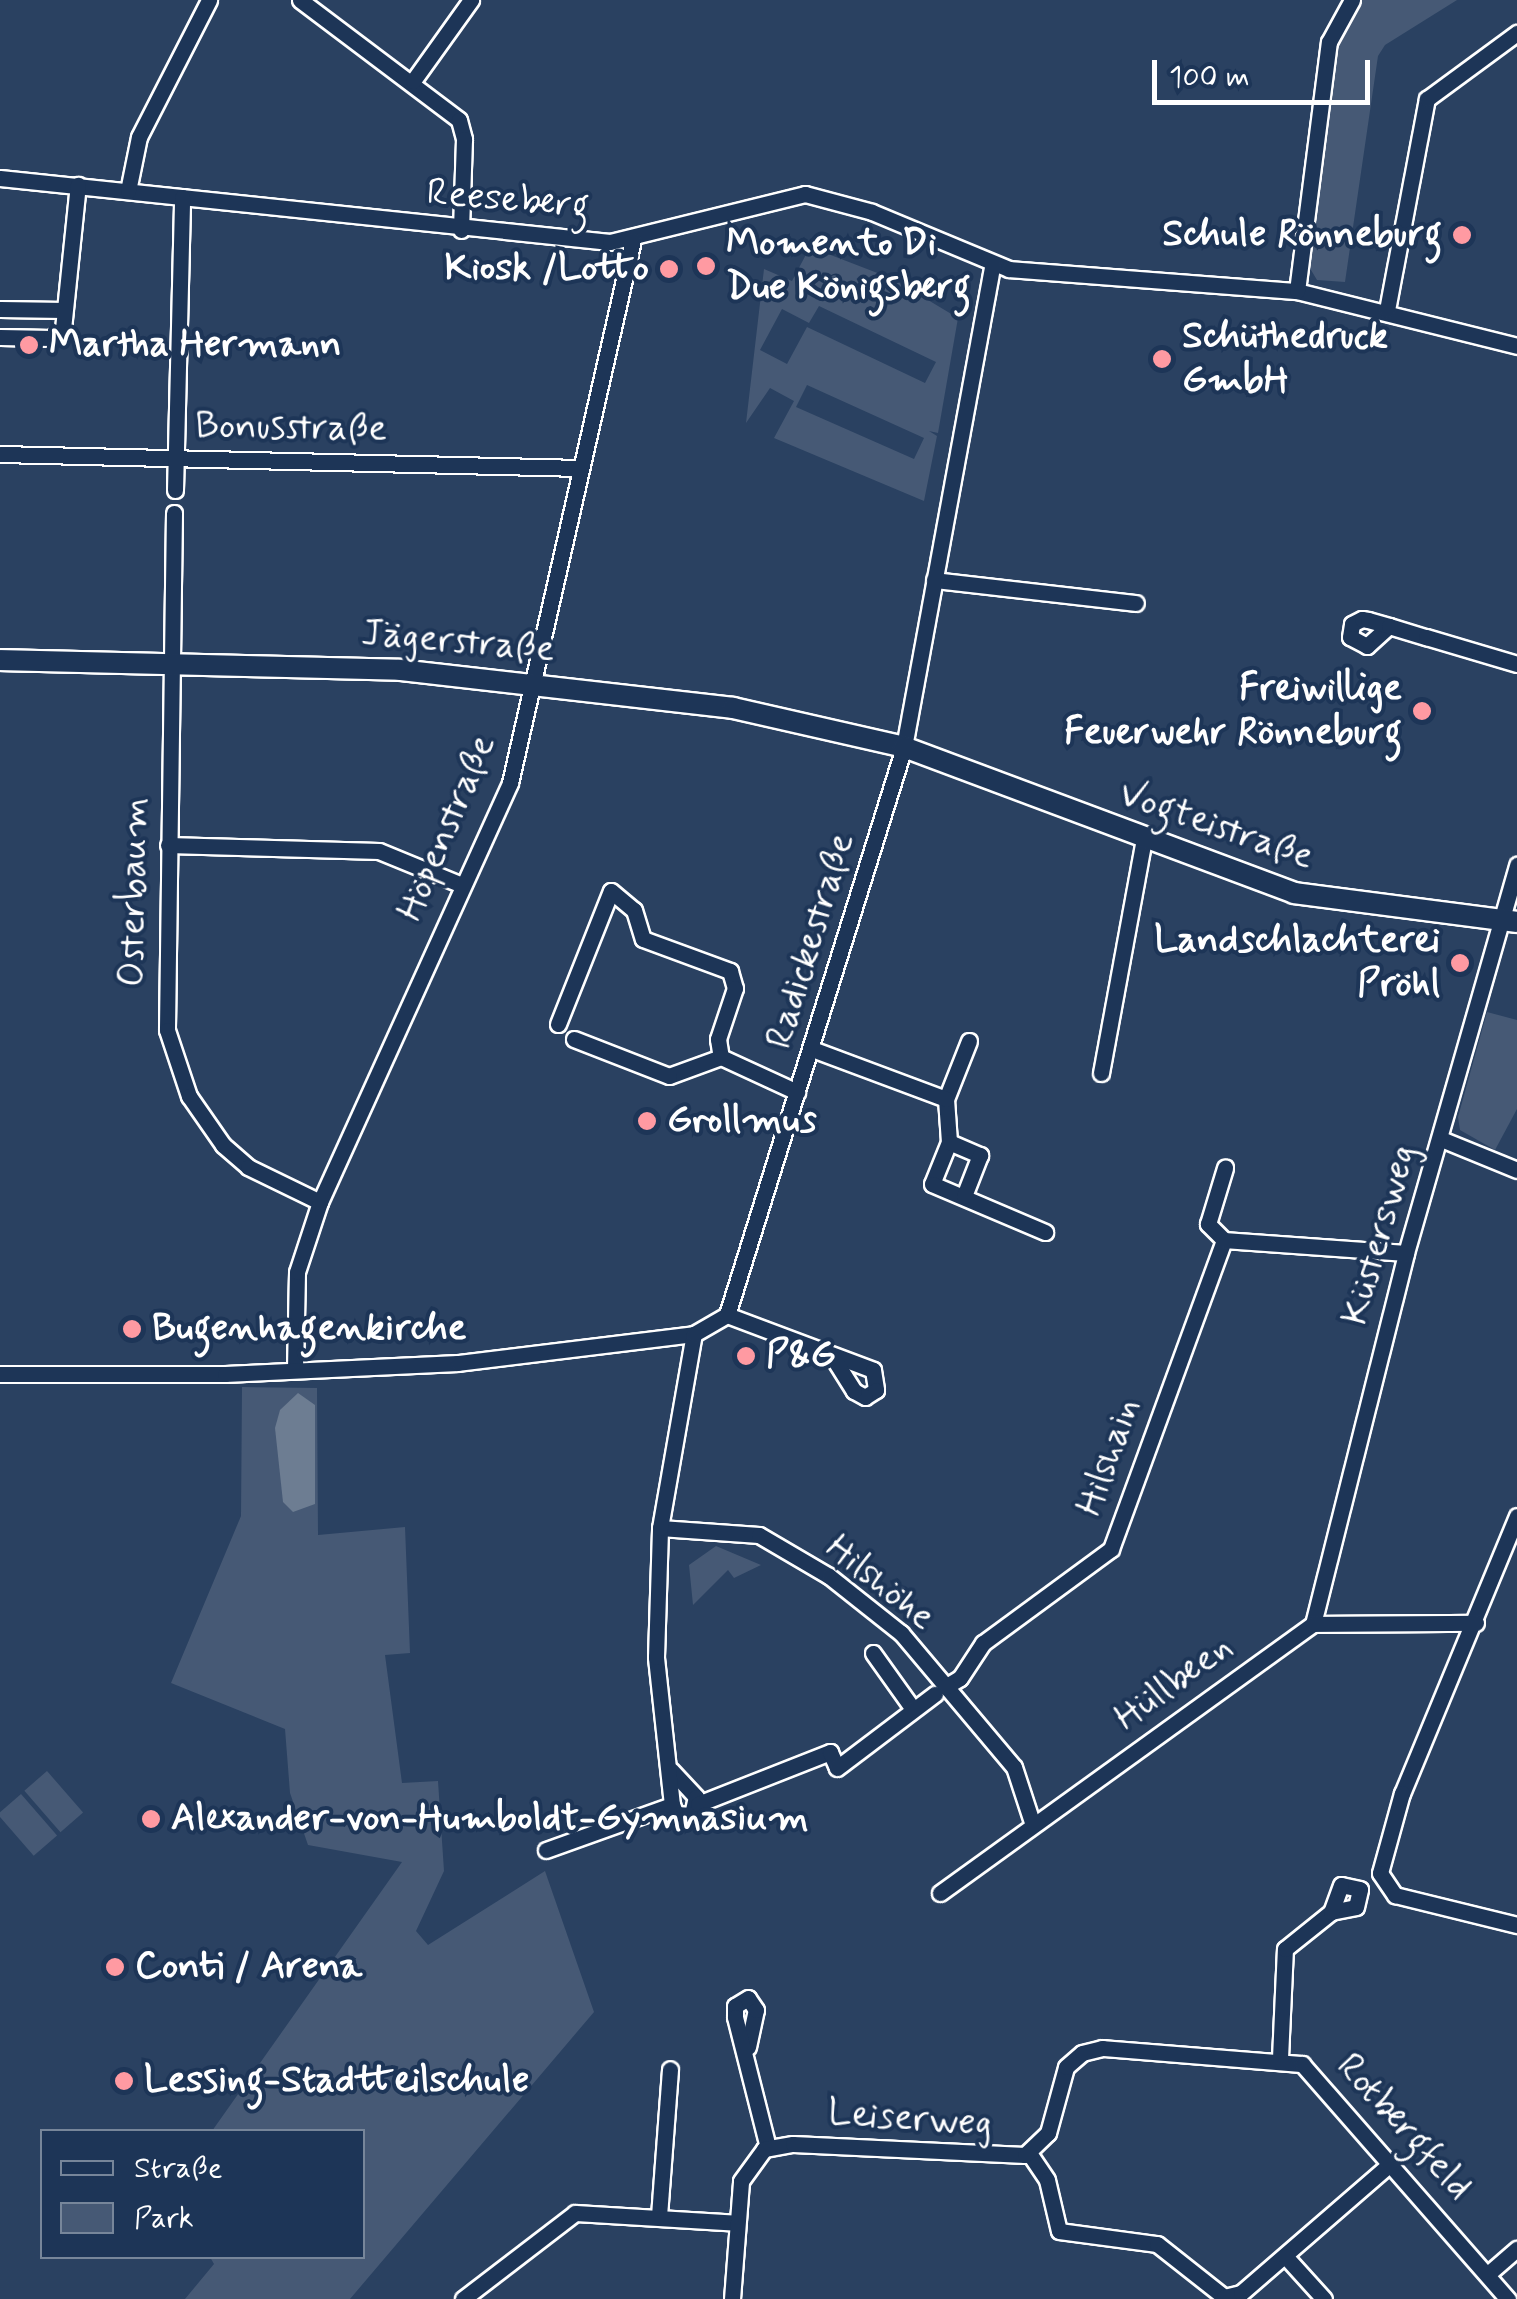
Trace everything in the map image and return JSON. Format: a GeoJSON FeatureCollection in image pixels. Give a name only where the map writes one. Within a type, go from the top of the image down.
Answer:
{"type":"FeatureCollection","features":[{"type":"Feature","properties":{"kind":"street"},"geometry":{"type":"LineString","coordinates":[[128,191],[140,137],[209,0]]}},
{"type":"Feature","properties":{"kind":"street"},"geometry":{"type":"LineString","coordinates":[[300,0],[413,81],[463,128],[460,230]]}},
{"type":"Feature","properties":{"kind":"street"},"geometry":{"type":"LineString","coordinates":[[413,81],[471,0]]}},
{"type":"Feature","properties":{"kind":"street"},"geometry":{"type":"LineString","coordinates":[[1297,291],[1329,42],[1352,0]]}},
{"type":"Feature","properties":{"kind":"street"},"geometry":{"type":"LineString","coordinates":[[1387,310],[1427,99],[1446,78],[1517,33]]}},
{"type":"Feature","properties":{"kind":"street","name":"Reeseberg"},"geometry":{"type":"LineString","coordinates":[[0,178],[460,230],[633,240],[738,206],[805,194],[872,212],[993,264],[1026,272],[1297,291],[1387,310],[1517,346]]}},
{"type":"Feature","properties":{"kind":"street"},"geometry":{"type":"LineString","coordinates":[[0,336],[51,338],[63,330],[78,185]]}},
{"type":"Feature","properties":{"kind":"street"},"geometry":{"type":"LineString","coordinates":[[175,490],[182,197]]}},
{"type":"Feature","properties":{"kind":"street","name":"Höpenstraße"},"geometry":{"type":"LineString","coordinates":[[295,1368],[298,1272],[320,1202],[510,783],[633,240]]}},
{"type":"Feature","properties":{"kind":"street","name":"Radickestraße"},"geometry":{"type":"LineString","coordinates":[[727,1315],[904,748],[993,264]]}},
{"type":"Feature","properties":{"kind":"street"},"geometry":{"type":"LineString","coordinates":[[0,309],[64,310]]}},
{"type":"Feature","properties":{"kind":"street","name":"Bonusstraße"},"geometry":{"type":"LineString","coordinates":[[0,454],[580,468]]}},
{"type":"Feature","properties":{"kind":"street","name":"Osterbaum"},"geometry":{"type":"LineString","coordinates":[[174,512],[164,1009],[186,1088],[239,1160],[320,1202]]}},
{"type":"Feature","properties":{"kind":"street"},"geometry":{"type":"LineString","coordinates":[[934,580],[1136,603]]}},
{"type":"Feature","properties":{"kind":"street"},"geometry":{"type":"LineString","coordinates":[[1389,626],[1517,664]]}},
{"type":"Feature","properties":{"kind":"street","name":"Jägerstraße"},"geometry":{"type":"LineString","coordinates":[[0,660],[171,660],[534,684],[736,708],[904,748]]}},
{"type":"Feature","properties":{"kind":"street","name":"Vogteistraße"},"geometry":{"type":"LineString","coordinates":[[904,748],[1294,894],[1510,921]]}},
{"type":"Feature","properties":{"kind":"street"},"geometry":{"type":"LineString","coordinates":[[1100,1073],[1144,839]]}},
{"type":"Feature","properties":{"kind":"street"},"geometry":{"type":"LineString","coordinates":[[168,845],[379,851],[462,885]]}},
{"type":"Feature","properties":{"kind":"street","name":"Küstersweg"},"geometry":{"type":"LineString","coordinates":[[1313,1624],[1406,1253],[1510,921],[1517,864]]}},
{"type":"Feature","properties":{"kind":"street"},"geometry":{"type":"LineString","coordinates":[[558,1024],[611,891],[634,910],[643,939],[730,971],[735,988],[718,1039],[721,1057]]}},
{"type":"Feature","properties":{"kind":"street"},"geometry":{"type":"LineString","coordinates":[[574,1038],[669,1076],[721,1057],[798,1092]]}},
{"type":"Feature","properties":{"kind":"street"},"geometry":{"type":"LineString","coordinates":[[969,1042],[946,1099],[948,1142],[932,1184],[1045,1232]]}},
{"type":"Feature","properties":{"kind":"street"},"geometry":{"type":"LineString","coordinates":[[812,1049],[946,1099]]}},
{"type":"Feature","properties":{"kind":"street"},"geometry":{"type":"LineString","coordinates":[[1441,1139],[1517,1170]]}},
{"type":"Feature","properties":{"kind":"street"},"geometry":{"type":"LineString","coordinates":[[948,1142],[980,1155],[964,1196]]}},
{"type":"Feature","properties":{"kind":"street"},"geometry":{"type":"LineString","coordinates":[[1225,1168],[1208,1224],[1224,1240],[1406,1253]]}},
{"type":"Feature","properties":{"kind":"street","name":"Hilshain"},"geometry":{"type":"LineString","coordinates":[[940,1690],[960,1678],[982,1643],[1111,1548],[1224,1240]]}},
{"type":"Feature","properties":{"kind":"street"},"geometry":{"type":"LineString","coordinates":[[0,1374],[225,1374],[458,1363],[694,1334],[727,1315],[832,1356]]}},
{"type":"Feature","properties":{"kind":"street"},"geometry":{"type":"LineString","coordinates":[[694,1334],[660,1528],[656,1658],[672,1806],[684,1816],[698,1804],[830,1752],[837,1768],[940,1690]]}},
{"type":"Feature","properties":{"kind":"street"},"geometry":{"type":"LineString","coordinates":[[1517,1516],[1402,1793],[1380,1868],[1384,1886],[1396,1896],[1517,1925]]}},
{"type":"Feature","properties":{"kind":"street","name":"Hilshöhe"},"geometry":{"type":"LineString","coordinates":[[660,1528],[759,1536],[829,1576],[902,1633],[940,1690],[1014,1767],[1032,1825]]}},
{"type":"Feature","properties":{"kind":"street"},"geometry":{"type":"LineString","coordinates":[[1313,1624],[1476,1622]]}},
{"type":"Feature","properties":{"kind":"street","name":"Hüllbeen"},"geometry":{"type":"LineString","coordinates":[[940,1893],[1313,1624]]}},
{"type":"Feature","properties":{"kind":"street"},"geometry":{"type":"LineString","coordinates":[[873,1653],[913,1709]]}},
{"type":"Feature","properties":{"kind":"street"},"geometry":{"type":"LineString","coordinates":[[671,1770],[698,1804]]}},
{"type":"Feature","properties":{"kind":"street"},"geometry":{"type":"LineString","coordinates":[[546,1850],[672,1806]]}},
{"type":"Feature","properties":{"kind":"street","name":"Rotbergfeld"},"geometry":{"type":"LineString","coordinates":[[1331,1912],[1284,1952],[1280,2058],[1314,2072],[1510,2294]]}},
{"type":"Feature","properties":{"kind":"street"},"geometry":{"type":"LineString","coordinates":[[732,2299],[745,2169],[768,2148],[754,2105],[748,2046]]}},
{"type":"Feature","properties":{"kind":"street","name":"Leiserweg"},"geometry":{"type":"LineString","coordinates":[[768,2148],[1005,2158],[1030,2153],[1048,2133],[1064,2072],[1082,2053],[1131,2049],[1280,2058]]}},
{"type":"Feature","properties":{"kind":"street"},"geometry":{"type":"LineString","coordinates":[[659,2216],[670,2069]]}},
{"type":"Feature","properties":{"kind":"street"},"geometry":{"type":"LineString","coordinates":[[1030,2153],[1047,2180],[1059,2231],[1157,2244],[1215,2295],[1242,2293],[1392,2162]]}},
{"type":"Feature","properties":{"kind":"street"},"geometry":{"type":"LineString","coordinates":[[463,2299],[575,2213],[737,2223]]}},
{"type":"Feature","properties":{"kind":"street"},"geometry":{"type":"LineString","coordinates":[[1490,2273],[1517,2249]]}},
{"type":"Feature","properties":{"kind":"street"},"geometry":{"type":"LineString","coordinates":[[1285,2256],[1324,2299]]}},
{"type":"Feature","properties":{"kind":"green space"},"geometry":{"type":"Polygon","coordinates":[[[1360,0],[1457,0],[1385,45],[1378,56],[1345,282],[1317,280],[1308,265],[1335,44],[1360,0]]]}},
{"type":"Feature","properties":{"kind":"green space"},"geometry":{"type":"Polygon","coordinates":[[[810,247],[893,279],[958,318],[938,433],[929,431],[937,436],[924,501],[774,438],[794,401],[770,388],[746,423],[764,269],[792,281],[810,247]],[[819,306],[809,323],[782,309],[760,350],[787,364],[807,327],[925,383],[936,362],[819,306]],[[807,385],[796,407],[914,459],[924,438],[807,385]]]}},
{"type":"Feature","properties":{"kind":"green space"},"geometry":{"type":"Polygon","coordinates":[[[1487,1012],[1517,1020],[1517,1109],[1495,1150],[1460,1130],[1458,1117],[1487,1012]]]}},
{"type":"Feature","properties":{"kind":"green space"},"geometry":{"type":"Polygon","coordinates":[[[242,1387],[317,1388],[318,1535],[405,1527],[410,1653],[385,1655],[402,1783],[438,1781],[444,1871],[416,1931],[428,1945],[545,1871],[594,2012],[350,2299],[185,2299],[214,2264],[211,2259],[365,2259],[365,2129],[213,2129],[402,1862],[308,1845],[290,1793],[285,1729],[171,1683],[241,1516],[242,1387]]]}},
{"type":"Feature","properties":{"kind":"green space"},"geometry":{"type":"Polygon","coordinates":[[[716,1546],[761,1565],[734,1578],[728,1570],[693,1605],[689,1565],[716,1546]]]}},
{"type":"Feature","properties":{"kind":"green space"},"geometry":{"type":"Polygon","coordinates":[[[47,1771],[83,1813],[60,1832],[24,1791],[47,1771]]]}},
{"type":"Feature","properties":{"kind":"green space"},"geometry":{"type":"Polygon","coordinates":[[[21,1794],[57,1836],[34,1856],[0,1817],[0,1812],[21,1794]]]}},
{"type":"Feature","properties":{"kind":"shaded area"},"geometry":{"type":"Polygon","coordinates":[[[298,1393],[315,1405],[315,1504],[293,1512],[283,1502],[275,1428],[280,1410],[298,1393]]]}},
{"type":"Feature","properties":{"kind":"place","name":"Schule Rönneburg"},"geometry":{"type":"Point","coordinates":[1462,235]}},
{"type":"Feature","properties":{"kind":"place","name":"Momento Di Due Königsberg"},"geometry":{"type":"Point","coordinates":[706,266]}},
{"type":"Feature","properties":{"kind":"place","name":"Kiosk /Lotto"},"geometry":{"type":"Point","coordinates":[669,269]}},
{"type":"Feature","properties":{"kind":"place","name":"Martha Hermann"},"geometry":{"type":"Point","coordinates":[29,345]}},
{"type":"Feature","properties":{"kind":"place","name":"Schüthedruck GmbH"},"geometry":{"type":"Point","coordinates":[1162,359]}},
{"type":"Feature","properties":{"kind":"place","name":"Freiwillige Feuerwehr Rönneburg"},"geometry":{"type":"Point","coordinates":[1422,711]}},
{"type":"Feature","properties":{"kind":"place","name":"Landschlachterei Pröhl"},"geometry":{"type":"Point","coordinates":[1460,963]}},
{"type":"Feature","properties":{"kind":"place","name":"Grollmus"},"geometry":{"type":"Point","coordinates":[647,1121]}},
{"type":"Feature","properties":{"kind":"place","name":"Bugenhagenkirche"},"geometry":{"type":"Point","coordinates":[132,1329]}},
{"type":"Feature","properties":{"kind":"place","name":"P&G"},"geometry":{"type":"Point","coordinates":[746,1356]}},
{"type":"Feature","properties":{"kind":"place","name":"Alexander-von-Humboldt-Gymnasium"},"geometry":{"type":"Point","coordinates":[151,1819]}},
{"type":"Feature","properties":{"kind":"place","name":"Conti / Arena"},"geometry":{"type":"Point","coordinates":[115,1967]}},
{"type":"Feature","properties":{"kind":"place","name":"Lessing-Stadtteilschule"},"geometry":{"type":"Point","coordinates":[124,2081]}}]}
